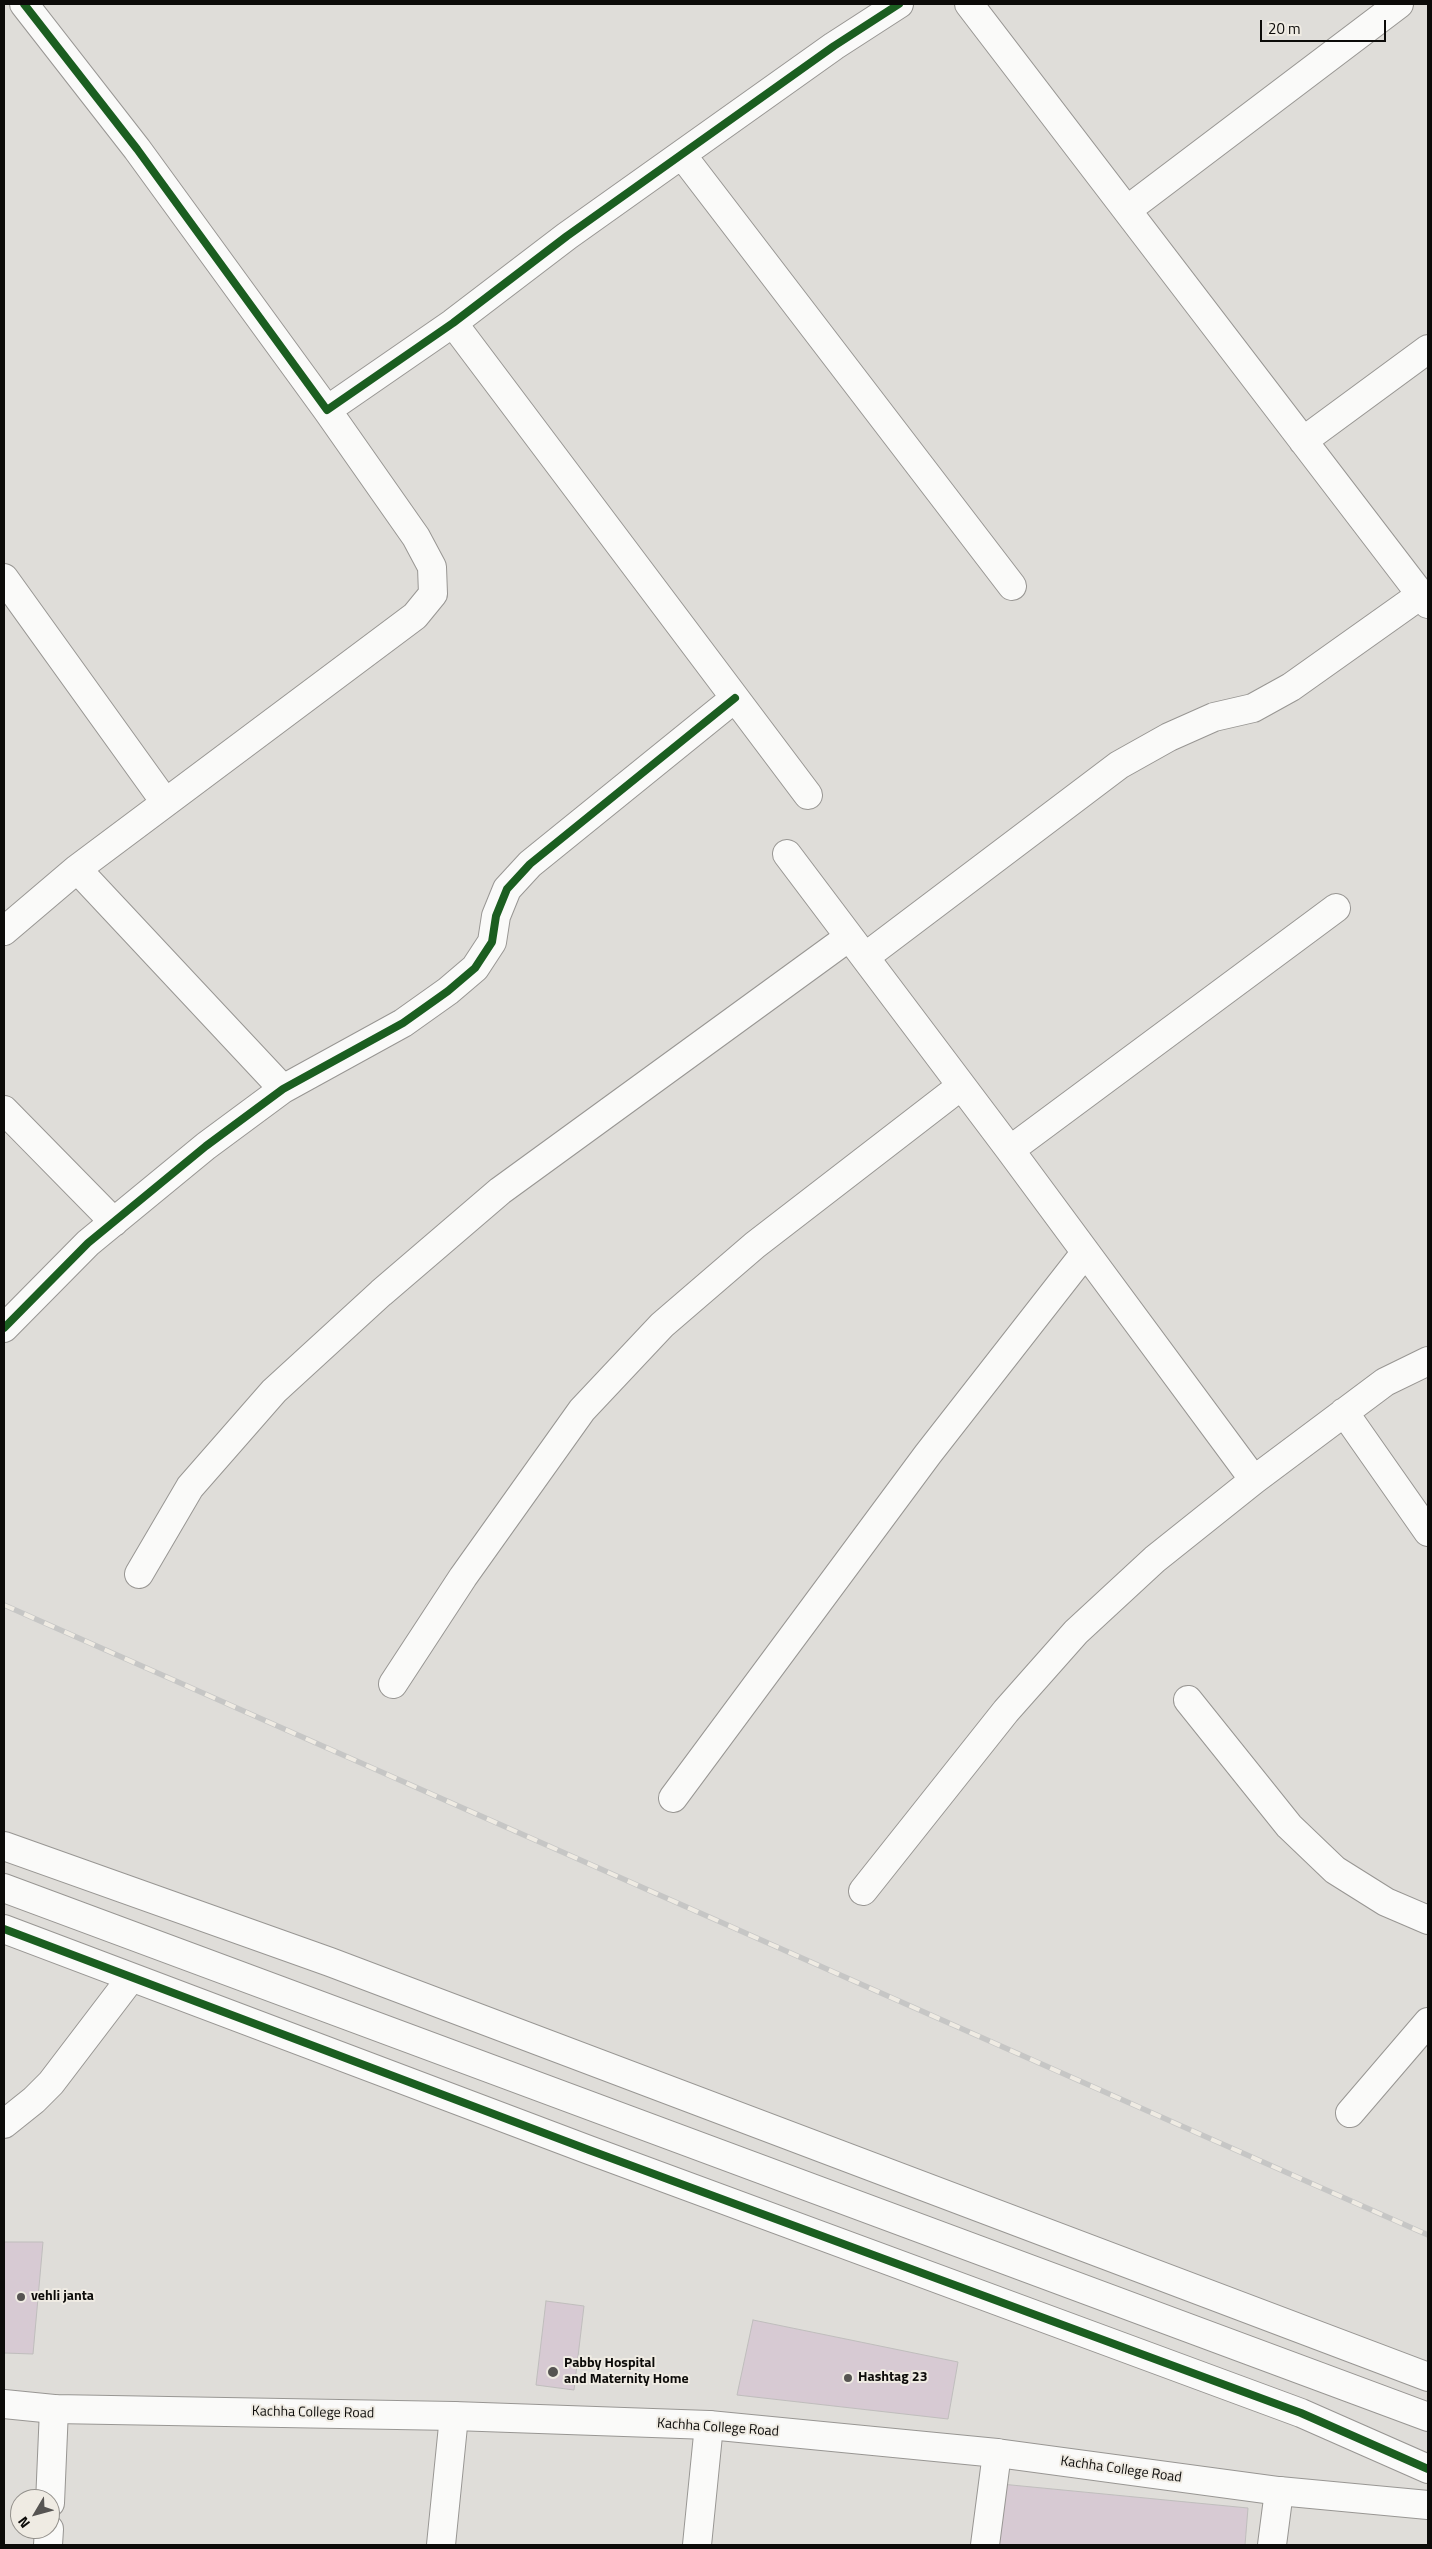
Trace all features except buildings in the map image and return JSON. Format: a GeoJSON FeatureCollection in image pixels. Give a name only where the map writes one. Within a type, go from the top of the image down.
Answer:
{"type":"FeatureCollection","features":[{"type":"Feature","properties":{"kind":"street"},"geometry":{"type":"LineString","coordinates":[[4,930],[77,869],[415,616],[433,594],[432,567],[416,537],[327,410],[137,149],[24,4]]}},
{"type":"Feature","properties":{"kind":"street"},"geometry":{"type":"LineString","coordinates":[[327,410],[453,323],[567,236],[834,46],[899,4]]}},
{"type":"Feature","properties":{"kind":"street"},"geometry":{"type":"LineString","coordinates":[[138,1574],[196,1480],[274,1391],[381,1293],[500,1191],[1119,765],[1170,737],[1214,717],[1252,708],[1291,687],[1425,599],[969,4]]}},
{"type":"Feature","properties":{"kind":"street"},"geometry":{"type":"LineString","coordinates":[[1126,210],[1399,4]]}},
{"type":"Feature","properties":{"kind":"street"},"geometry":{"type":"LineString","coordinates":[[682,155],[1012,586]]}},
{"type":"Feature","properties":{"kind":"street"},"geometry":{"type":"LineString","coordinates":[[453,323],[808,795]]}},
{"type":"Feature","properties":{"kind":"street"},"geometry":{"type":"LineString","coordinates":[[1303,441],[1428,349]]}},
{"type":"Feature","properties":{"kind":"street"},"geometry":{"type":"LineString","coordinates":[[4,578],[165,802]]}},
{"type":"Feature","properties":{"kind":"street"},"geometry":{"type":"LineString","coordinates":[[8,1315],[114,1222],[206,1146],[284,1089],[403,1023],[448,991],[474,968],[492,942],[496,916],[507,889],[530,864],[735,698]]}},
{"type":"Feature","properties":{"kind":"street"},"geometry":{"type":"LineString","coordinates":[[787,854],[1010,1150],[1254,1480]]}},
{"type":"Feature","properties":{"kind":"street"},"geometry":{"type":"LineString","coordinates":[[77,869],[284,1089]]}},
{"type":"Feature","properties":{"kind":"street"},"geometry":{"type":"LineString","coordinates":[[1010,1150],[1336,908]]}},
{"type":"Feature","properties":{"kind":"street"},"geometry":{"type":"LineString","coordinates":[[393,1684],[463,1576],[582,1410],[662,1325],[755,1245],[961,1086]]}},
{"type":"Feature","properties":{"kind":"street"},"geometry":{"type":"LineString","coordinates":[[4,1110],[114,1222]]}},
{"type":"Feature","properties":{"kind":"street"},"geometry":{"type":"LineString","coordinates":[[673,1798],[928,1454],[1085,1253]]}},
{"type":"Feature","properties":{"kind":"street"},"geometry":{"type":"LineString","coordinates":[[863,1891],[1006,1711],[1076,1632],[1155,1559],[1254,1480],[1385,1382],[1428,1361]]}},
{"type":"Feature","properties":{"kind":"street"},"geometry":{"type":"LineString","coordinates":[[1344,1412],[1428,1532]]}},
{"type":"Feature","properties":{"kind":"street"},"geometry":{"type":"LineString","coordinates":[[1188,1700],[1289,1826],[1335,1870],[1386,1902],[1428,1920]]}},
{"type":"Feature","properties":{"kind":"street"},"geometry":{"type":"LineString","coordinates":[[4,1846],[330,1962],[1428,2377]]}},
{"type":"Feature","properties":{"kind":"street"},"geometry":{"type":"LineString","coordinates":[[4,1888],[400,2037],[1428,2417]]}},
{"type":"Feature","properties":{"kind":"street"},"geometry":{"type":"LineString","coordinates":[[4,1929],[616,2160],[1302,2413],[1428,2469]]}},
{"type":"Feature","properties":{"kind":"street"},"geometry":{"type":"LineString","coordinates":[[4,2124],[34,2100],[51,2083],[131,1978]]}},
{"type":"Feature","properties":{"kind":"street"},"geometry":{"type":"LineString","coordinates":[[1350,2113],[1428,2022]]}},
{"type":"Feature","properties":{"kind":"street","name":"Kachha College Road"},"geometry":{"type":"LineString","coordinates":[[4,2404],[54,2409],[454,2416],[709,2425],[997,2453],[1279,2491],[1428,2505]]}},
{"type":"Feature","properties":{"kind":"street"},"geometry":{"type":"LineString","coordinates":[[51,2489],[54,2409]]}},
{"type":"Feature","properties":{"kind":"street"},"geometry":{"type":"LineString","coordinates":[[441,2545],[454,2416]]}},
{"type":"Feature","properties":{"kind":"street"},"geometry":{"type":"LineString","coordinates":[[696,2545],[709,2425]]}},
{"type":"Feature","properties":{"kind":"street"},"geometry":{"type":"LineString","coordinates":[[985,2545],[997,2453]]}},
{"type":"Feature","properties":{"kind":"street"},"geometry":{"type":"LineString","coordinates":[[1272,2545],[1279,2491]]}},
{"type":"Feature","properties":{"kind":"railway"},"geometry":{"type":"LineString","coordinates":[[4,1605],[1428,2235]]}},
{"type":"Feature","properties":{"kind":"cycle path"},"geometry":{"type":"LineString","coordinates":[[24,4],[137,149],[327,410],[453,323],[567,236],[834,46],[899,4]]}},
{"type":"Feature","properties":{"kind":"cycle path"},"geometry":{"type":"LineString","coordinates":[[4,1328],[88,1243],[206,1146],[283,1089],[403,1023],[448,991],[475,968],[492,942],[496,916],[507,889],[530,864],[735,698]]}},
{"type":"Feature","properties":{"kind":"cycle path"},"geometry":{"type":"LineString","coordinates":[[4,1929],[589,2150],[1301,2413],[1428,2469]]}},
{"type":"Feature","properties":{"kind":"place","name":"vehli janta"},"geometry":{"type":"Point","coordinates":[21,2297]}},
{"type":"Feature","properties":{"kind":"place","name":"Pabby Hospital and Maternity Home"},"geometry":{"type":"Point","coordinates":[553,2372]}},
{"type":"Feature","properties":{"kind":"place","name":"Hashtag 23"},"geometry":{"type":"Point","coordinates":[848,2378]}}]}
